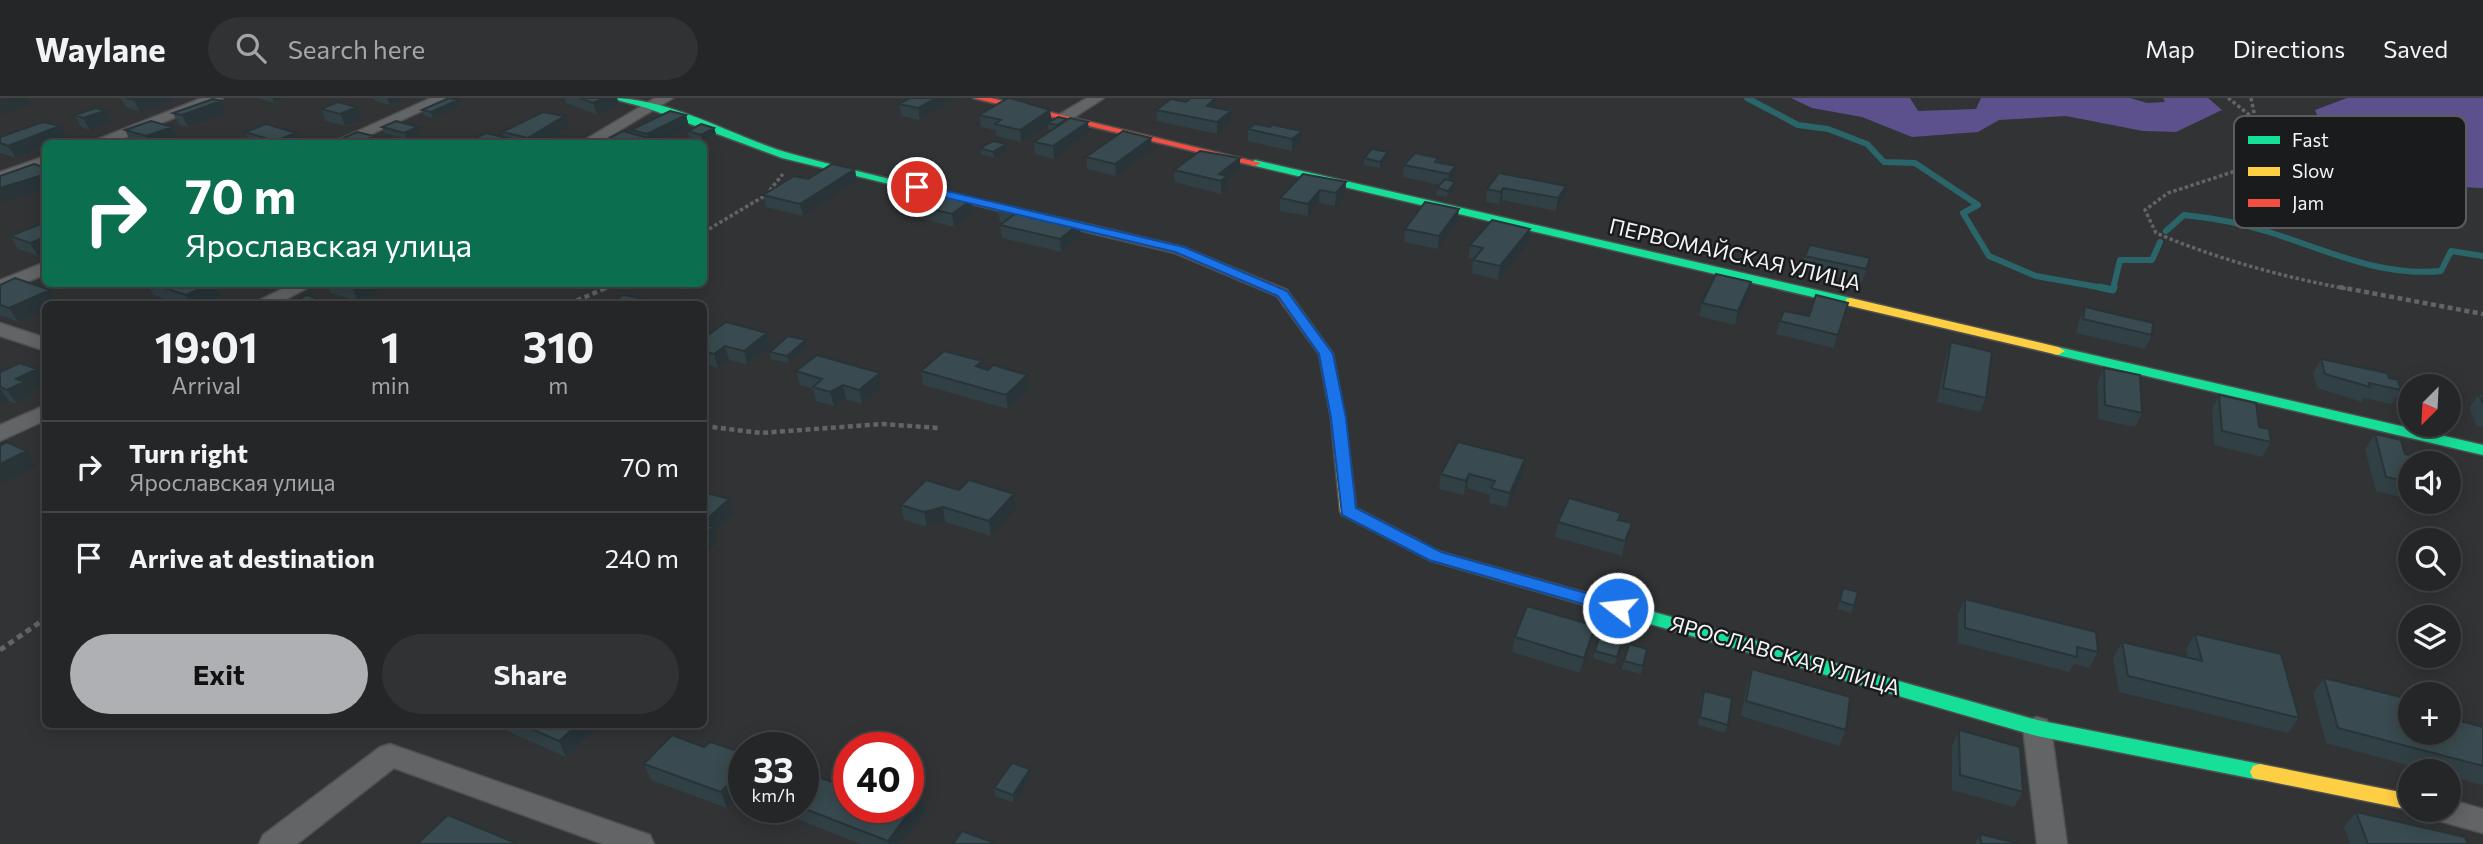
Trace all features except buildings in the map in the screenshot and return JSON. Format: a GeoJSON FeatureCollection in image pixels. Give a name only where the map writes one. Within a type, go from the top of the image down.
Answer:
{"type":"FeatureCollection","features":[{"type":"Feature","properties":{"kind":"street"},"geometry":{"type":"LineString","coordinates":[[104,140],[216,98]]}},
{"type":"Feature","properties":{"kind":"street"},"geometry":{"type":"LineString","coordinates":[[345,140],[443,98]]}},
{"type":"Feature","properties":{"kind":"street","name":"ЯРОСЛАВСКАЯ УЛИЦА"},"geometry":{"type":"LineString","coordinates":[[615,98],[650,106],[786,156],[1179,250],[1282,293],[1326,354],[1338,418],[1348,511],[1435,556],[2037,728],[2398,800]]}},
{"type":"Feature","properties":{"kind":"street"},"geometry":{"type":"LineString","coordinates":[[592,140],[666,98]]}},
{"type":"Feature","properties":{"kind":"street","name":"ПЕРВОМАЙСКАЯ УЛИЦА"},"geometry":{"type":"LineString","coordinates":[[978,98],[1225,153],[1470,215],[2483,450]]}},
{"type":"Feature","properties":{"kind":"street"},"geometry":{"type":"LineString","coordinates":[[1065,117],[1097,98]]}},
{"type":"Feature","properties":{"kind":"street"},"geometry":{"type":"LineString","coordinates":[[0,178],[42,162]]}},
{"type":"Feature","properties":{"kind":"street"},"geometry":{"type":"LineString","coordinates":[[0,286],[42,269]]}},
{"type":"Feature","properties":{"kind":"street"},"geometry":{"type":"LineString","coordinates":[[269,301],[299,287]]}},
{"type":"Feature","properties":{"kind":"street"},"geometry":{"type":"LineString","coordinates":[[0,329],[42,344]]}},
{"type":"Feature","properties":{"kind":"street"},"geometry":{"type":"LineString","coordinates":[[0,434],[42,413]]}},
{"type":"Feature","properties":{"kind":"street"},"geometry":{"type":"LineString","coordinates":[[2037,728],[2052,844]]}},
{"type":"Feature","properties":{"kind":"street"},"geometry":{"type":"LineString","coordinates":[[274,844],[390,755],[639,844]]}},
{"type":"Feature","properties":{"kind":"street"},"geometry":{"type":"LineString","coordinates":[[2461,815],[2483,821]]}},
{"type":"Feature","properties":{"kind":"path"},"geometry":{"type":"LineString","coordinates":[[2228,98],[2252,116]]}},
{"type":"Feature","properties":{"kind":"path"},"geometry":{"type":"LineString","coordinates":[[2251,98],[2253,116]]}},
{"type":"Feature","properties":{"kind":"path"},"geometry":{"type":"LineString","coordinates":[[707,230],[766,195],[782,179],[786,156]]}},
{"type":"Feature","properties":{"kind":"path"},"geometry":{"type":"LineString","coordinates":[[2234,172],[2168,193],[2145,210],[2156,233],[2197,251],[2309,282],[2483,314]]}},
{"type":"Feature","properties":{"kind":"path"},"geometry":{"type":"LineString","coordinates":[[576,301],[609,287]]}},
{"type":"Feature","properties":{"kind":"path"},"geometry":{"type":"LineString","coordinates":[[707,426],[761,433],[883,424],[938,428]]}},
{"type":"Feature","properties":{"kind":"path"},"geometry":{"type":"LineString","coordinates":[[0,650],[42,621]]}},
{"type":"Feature","properties":{"kind":"shaded area"},"geometry":{"type":"Polygon","coordinates":[[[1791,98],[1910,98],[1918,111],[1976,109],[1981,98],[2130,98],[2147,103],[2165,102],[2163,98],[2208,98],[2222,110],[2176,132],[2143,131],[2066,116],[1999,120],[1978,132],[1912,137],[1862,117],[1812,108],[1791,98]]]}},
{"type":"Feature","properties":{"kind":"shaded area"},"geometry":{"type":"Polygon","coordinates":[[[2347,98],[2483,98],[2483,188],[2466,187],[2466,116],[2317,116],[2315,110],[2347,98]]]}},
{"type":"Feature","properties":{"kind":"waterway"},"geometry":{"type":"LineString","coordinates":[[1747,98],[1798,125],[1828,129],[1867,144],[1884,162],[1915,163],[1978,205],[1963,213],[1989,256],[2036,276],[2105,288]]}},
{"type":"Feature","properties":{"kind":"waterway"},"geometry":{"type":"LineString","coordinates":[[2166,231],[2184,215],[2234,222]]}},
{"type":"Feature","properties":{"kind":"waterway"},"geometry":{"type":"LineString","coordinates":[[2254,228],[2332,254],[2396,270],[2441,271],[2451,251],[2483,256]]}},
{"type":"Feature","properties":{"kind":"waterway"},"geometry":{"type":"LineString","coordinates":[[2113,289],[2120,260],[2152,260],[2160,242]]}},
{"type":"Feature","properties":{"kind":"waterway"},"geometry":{"type":"LineString","coordinates":[[2099,287],[2105,288]]}},
{"type":"Feature","properties":{"kind":"waterway"},"geometry":{"type":"LineString","coordinates":[[2105,288],[2113,290],[2114,287]]}},
{"type":"Feature","properties":{"kind":"waterway"},"geometry":{"type":"LineString","coordinates":[[2105,288],[2109,289]]}},
{"type":"Feature","properties":{"kind":"traffic: fast"},"geometry":{"type":"LineString","coordinates":[[615,98],[650,106],[786,156],[1112,234]]}},
{"type":"Feature","properties":{"kind":"traffic: fast"},"geometry":{"type":"LineString","coordinates":[[1255,163],[1851,302]]}},
{"type":"Feature","properties":{"kind":"traffic: fast"},"geometry":{"type":"LineString","coordinates":[[2058,351],[2483,450]]}},
{"type":"Feature","properties":{"kind":"traffic: fast"},"geometry":{"type":"LineString","coordinates":[[1414,545],[1435,556],[2037,728],[2260,772]]}},
{"type":"Feature","properties":{"kind":"traffic: slow"},"geometry":{"type":"LineString","coordinates":[[1851,302],[2058,351]]}},
{"type":"Feature","properties":{"kind":"traffic: slow"},"geometry":{"type":"LineString","coordinates":[[1289,303],[1326,354],[1338,418],[1348,511],[1414,545]]}},
{"type":"Feature","properties":{"kind":"traffic: slow"},"geometry":{"type":"LineString","coordinates":[[2260,772],[2398,800]]}},
{"type":"Feature","properties":{"kind":"traffic: jam"},"geometry":{"type":"LineString","coordinates":[[978,98],[1255,163]]}},
{"type":"Feature","properties":{"kind":"traffic: jam"},"geometry":{"type":"LineString","coordinates":[[1112,234],[1179,250],[1282,293],[1289,303]]}},
{"type":"Feature","properties":{"kind":"route"},"geometry":{"type":"LineString","coordinates":[[917,187],[1179,250],[1235,271],[1282,293],[1326,354],[1338,418],[1348,511],[1435,556],[1618,608]]}}]}
